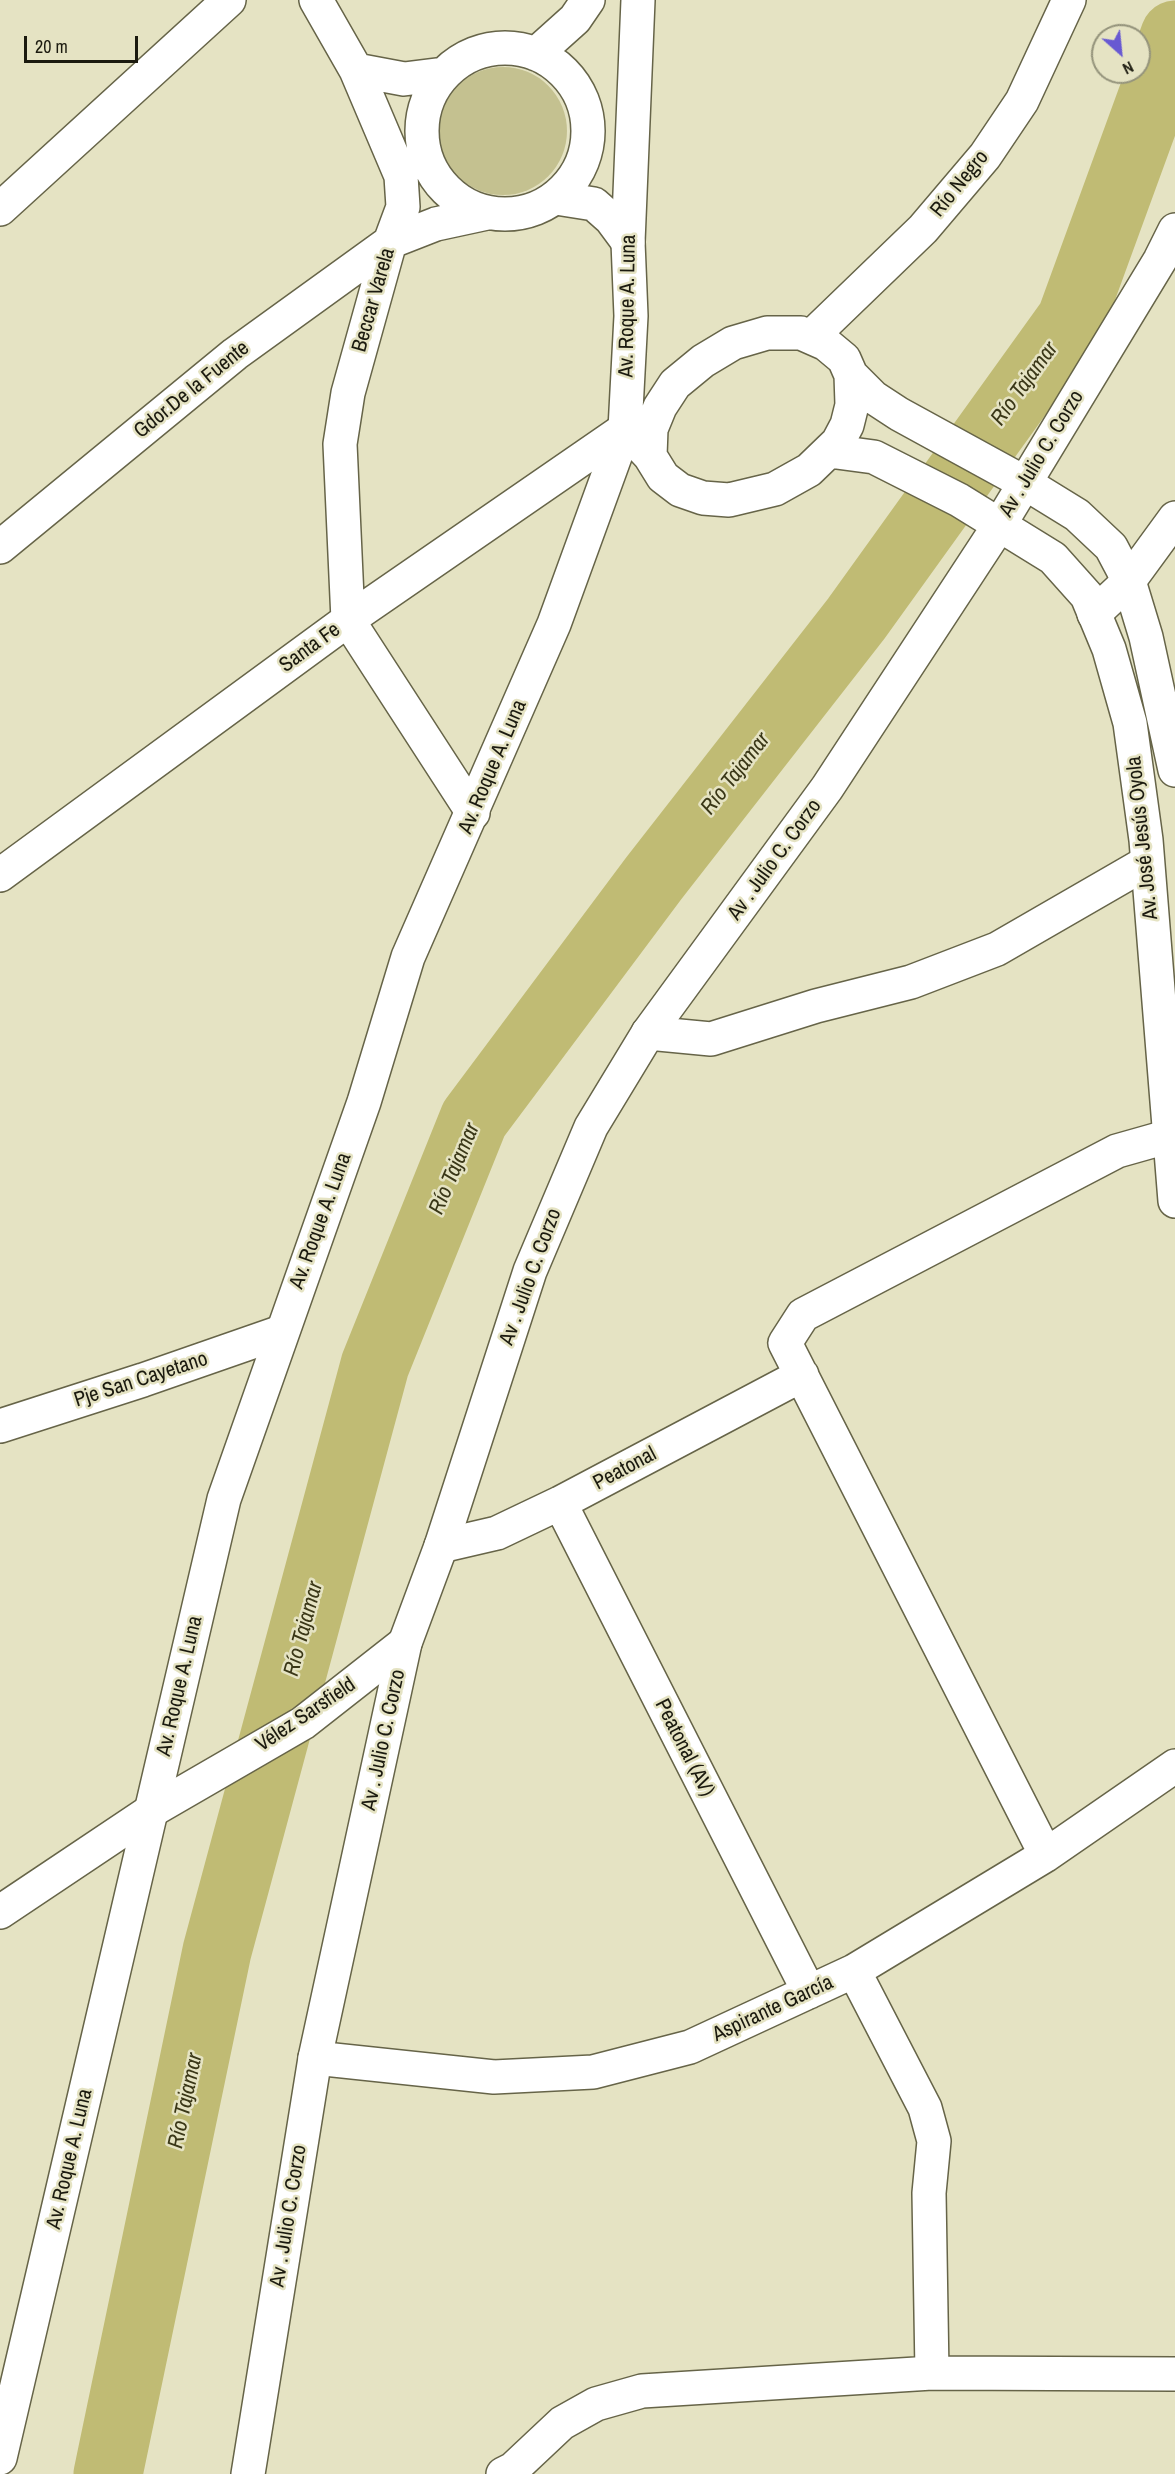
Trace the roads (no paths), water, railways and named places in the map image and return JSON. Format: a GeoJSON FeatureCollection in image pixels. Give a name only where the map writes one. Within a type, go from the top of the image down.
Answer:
{"type":"FeatureCollection","features":[{"type":"Feature","properties":{"kind":"street"},"geometry":{"type":"LineString","coordinates":[[0,209],[230,0]]}},
{"type":"Feature","properties":{"kind":"street","name":"Beccar Varela"},"geometry":{"type":"LineString","coordinates":[[316,0],[356,70],[401,176],[403,207],[390,242],[348,393],[340,444],[348,620]]}},
{"type":"Feature","properties":{"kind":"street"},"geometry":{"type":"LineString","coordinates":[[536,54],[575,19],[588,0]]}},
{"type":"Feature","properties":{"kind":"street","name":"Av. Roque A. Luna"},"geometry":{"type":"LineString","coordinates":[[0,2458],[224,1499],[364,1102],[408,957],[554,624],[625,429],[631,316],[628,242],[638,0]]}},
{"type":"Feature","properties":{"kind":"street","name":"Río Negro"},"geometry":{"type":"LineString","coordinates":[[811,338],[923,229],[985,156],[1022,101],[1069,0]]}},
{"type":"Feature","properties":{"kind":"street"},"geometry":{"type":"LineString","coordinates":[[512,48],[536,54],[558,66],[575,85],[585,107],[588,133],[584,157],[573,179],[556,198],[534,209],[511,215],[487,213],[467,206],[451,196],[437,181],[428,163],[422,144],[422,119],[429,95],[444,74],[463,59],[486,50],[512,48]]}},
{"type":"Feature","properties":{"kind":"street"},"geometry":{"type":"LineString","coordinates":[[356,70],[404,79],[444,74]]}},
{"type":"Feature","properties":{"kind":"street"},"geometry":{"type":"LineString","coordinates":[[556,198],[594,204],[611,219],[628,242]]}},
{"type":"Feature","properties":{"kind":"street","name":"Gdor.De la Fuente"},"geometry":{"type":"LineString","coordinates":[[0,547],[235,354],[390,242],[436,224],[487,213]]}},
{"type":"Feature","properties":{"kind":"street","name":"Av . Julio C. Corzo"},"geometry":{"type":"LineString","coordinates":[[248,2474],[315,2058],[405,1643],[441,1546],[530,1271],[591,1127],[648,1033],[827,788],[1000,524],[1160,260],[1175,230]]}},
{"type":"Feature","properties":{"kind":"street"},"geometry":{"type":"LineString","coordinates":[[650,456],[651,429],[660,407],[675,384],[703,361],[733,343],[767,333],[801,333],[826,344],[844,359],[851,375],[873,397],[1077,515],[1111,547],[1129,581],[1146,637],[1175,770]]}},
{"type":"Feature","properties":{"kind":"street"},"geometry":{"type":"LineString","coordinates":[[625,429],[650,456],[663,477],[680,490],[703,498],[729,500],[775,489],[809,470],[838,442],[847,425],[852,405],[851,375]]}},
{"type":"Feature","properties":{"kind":"street","name":"Santa Fe"},"geometry":{"type":"LineString","coordinates":[[0,875],[348,620],[625,429],[675,384]]}},
{"type":"Feature","properties":{"kind":"street","name":"Av. José Jesús Oyola"},"geometry":{"type":"LineString","coordinates":[[829,451],[874,457],[959,500],[1053,558],[1087,596],[1109,649],[1130,723],[1146,840],[1146,863],[1175,1200]]}},
{"type":"Feature","properties":{"kind":"street"},"geometry":{"type":"LineString","coordinates":[[1095,614],[1129,581],[1175,518]]}},
{"type":"Feature","properties":{"kind":"street"},"geometry":{"type":"LineString","coordinates":[[348,620],[473,813]]}},
{"type":"Feature","properties":{"kind":"street"},"geometry":{"type":"LineString","coordinates":[[648,1033],[711,1039],[816,1006],[911,982],[997,949],[1146,863]]}},
{"type":"Feature","properties":{"kind":"street"},"geometry":{"type":"LineString","coordinates":[[1046,1855],[784,1343],[803,1315],[1117,1151],[1170,1136]]}},
{"type":"Feature","properties":{"kind":"street","name":"Pje San Cayetano"},"geometry":{"type":"LineString","coordinates":[[0,1426],[281,1332]]}},
{"type":"Feature","properties":{"kind":"street","name":"Peatonal"},"geometry":{"type":"LineString","coordinates":[[441,1546],[497,1533],[560,1503],[802,1375]]}},
{"type":"Feature","properties":{"kind":"street","name":"Peatonal (AV)"},"geometry":{"type":"LineString","coordinates":[[560,1503],[809,1992]]}},
{"type":"Feature","properties":{"kind":"street","name":"Vélez Sarsfield"},"geometry":{"type":"LineString","coordinates":[[0,1912],[151,1811],[303,1723],[405,1643]]}},
{"type":"Feature","properties":{"kind":"street","name":"Aspirante García"},"geometry":{"type":"LineString","coordinates":[[315,2058],[495,2077],[593,2072],[690,2047],[854,1971],[1046,1855],[1175,1766]]}},
{"type":"Feature","properties":{"kind":"street"},"geometry":{"type":"LineString","coordinates":[[854,1971],[925,2108],[934,2141],[929,2193],[932,2373]]}},
{"type":"Feature","properties":{"kind":"street"},"geometry":{"type":"LineString","coordinates":[[503,2474],[513,2469],[562,2423],[596,2404],[642,2391],[932,2373],[1175,2374]]}},
{"type":"Feature","properties":{"kind":"waterway","name":"Río Tajamar"},"geometry":{"type":"LineString","coordinates":[[108,2474],[217,1951],[375,1365],[474,1119],[654,878],[856,619],[1071,320],[1175,35]]}}]}
